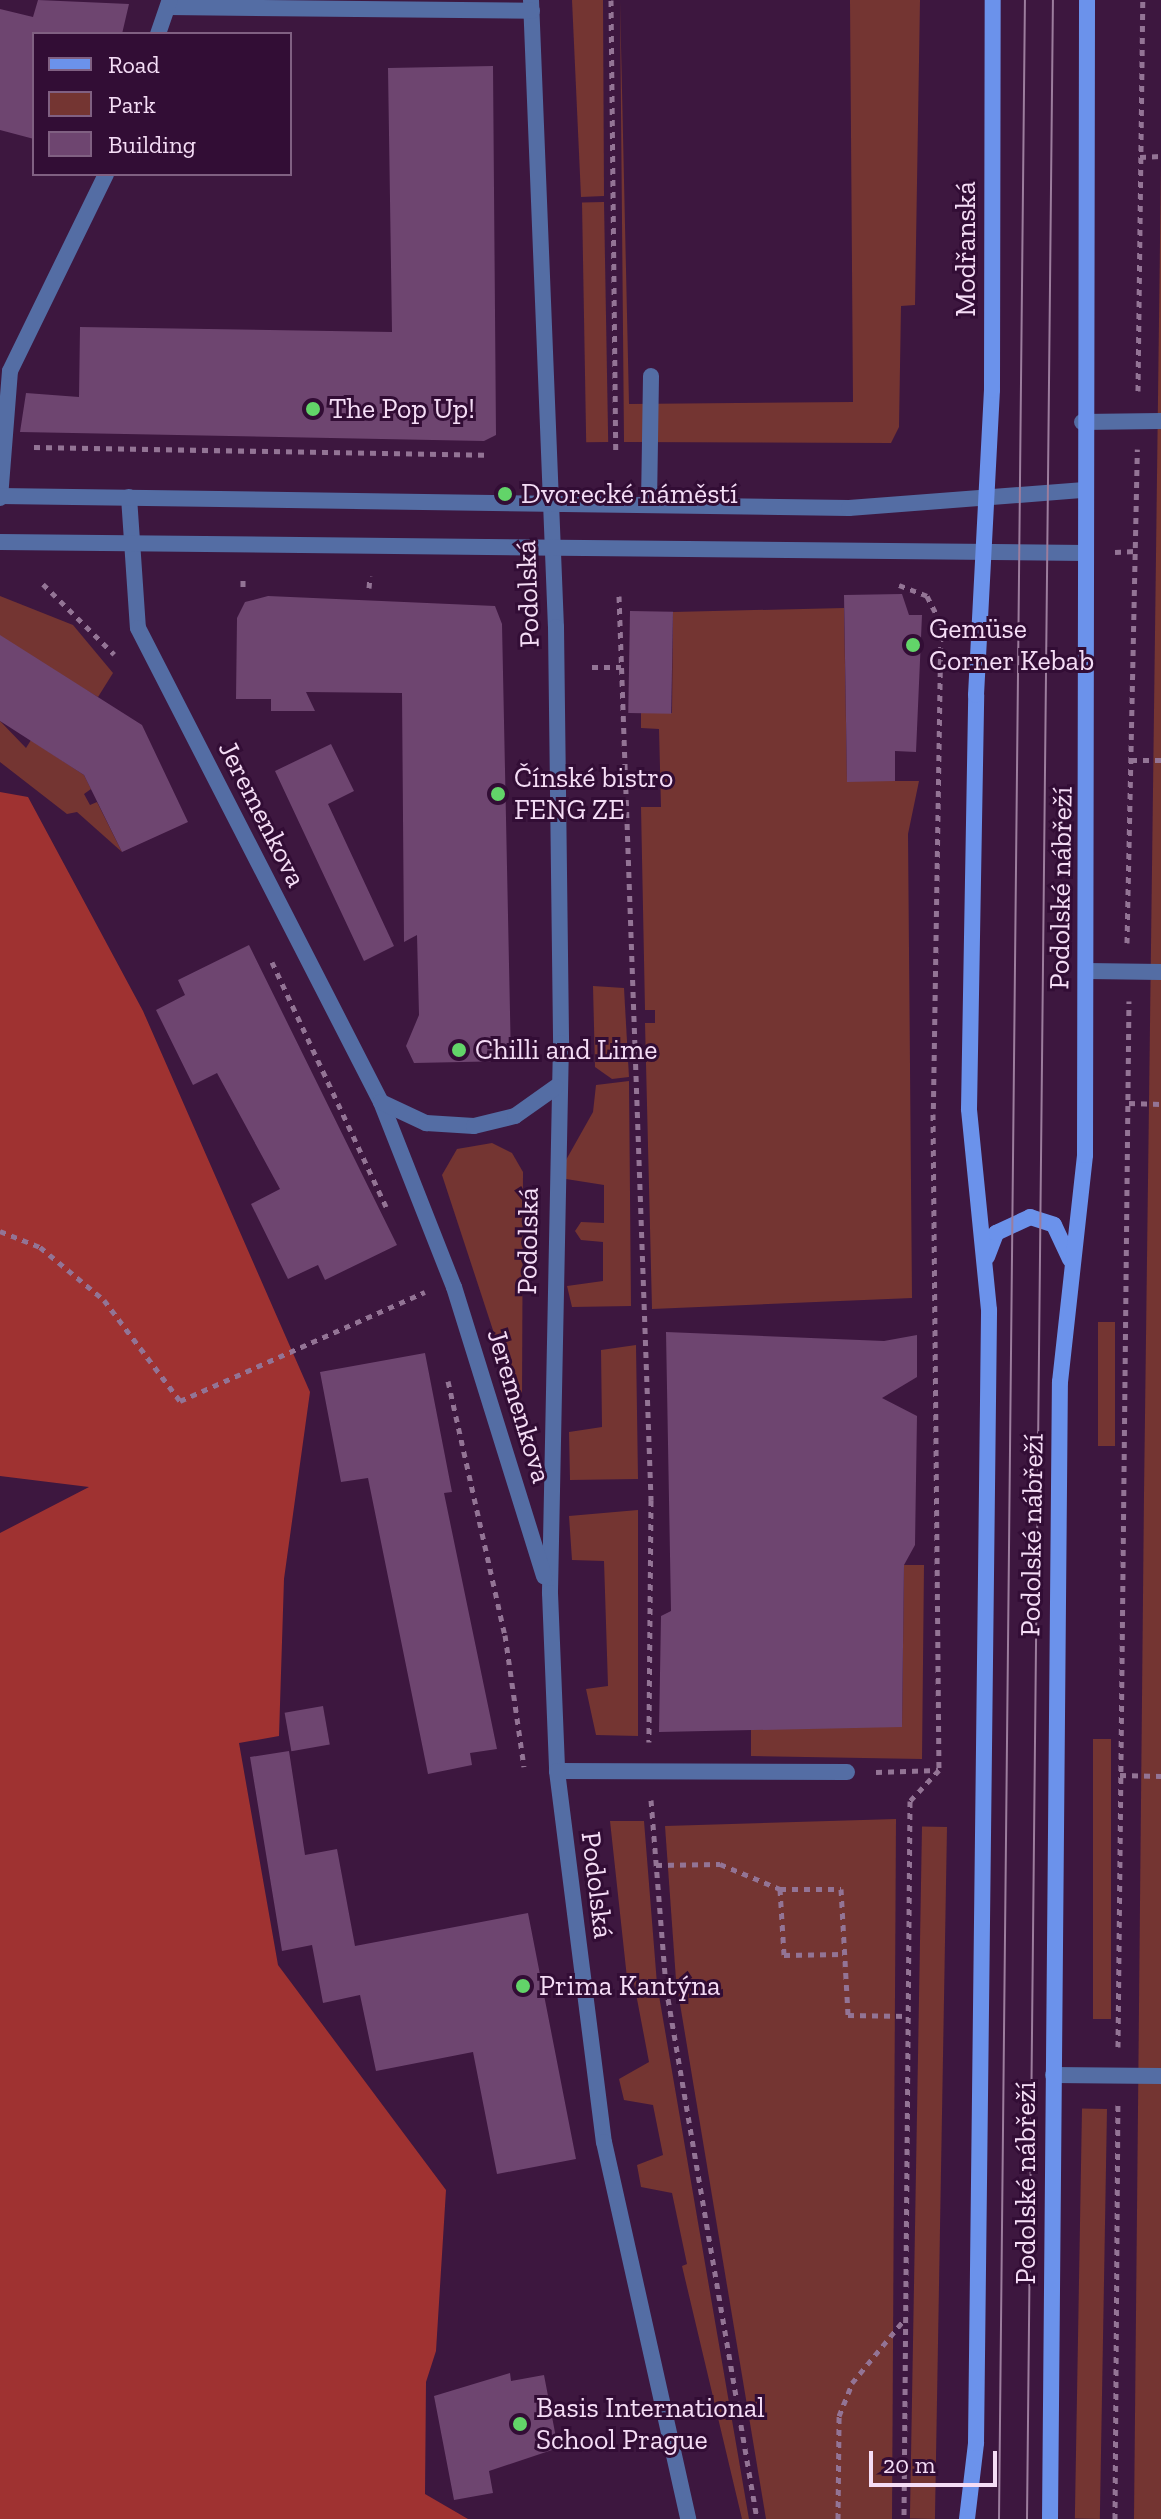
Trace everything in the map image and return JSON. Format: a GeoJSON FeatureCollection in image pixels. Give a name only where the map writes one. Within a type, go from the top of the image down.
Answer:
{"type":"FeatureCollection","features":[{"type":"Feature","properties":{"kind":"main road","name":"Modřanská"},"geometry":{"type":"LineString","coordinates":[[984,553],[993,0]]}},
{"type":"Feature","properties":{"kind":"main road"},"geometry":{"type":"LineString","coordinates":[[1081,490],[1087,0]]}},
{"type":"Feature","properties":{"kind":"main road","name":"Podolské nábřeží"},"geometry":{"type":"LineString","coordinates":[[1050,2519],[1060,1382],[1085,1155],[1086,553],[1081,490]]}},
{"type":"Feature","properties":{"kind":"main road","name":"Podolské nábřeží"},"geometry":{"type":"LineString","coordinates":[[967,2519],[977,2395],[985,1272],[969,1109],[984,553]]}},
{"type":"Feature","properties":{"kind":"main road"},"geometry":{"type":"LineString","coordinates":[[985,1272],[996,1233],[1030,1217],[1063,1235],[1072,1273]]}},
{"type":"Feature","properties":{"kind":"street"},"geometry":{"type":"LineString","coordinates":[[159,32],[169,4],[532,6]]}},
{"type":"Feature","properties":{"kind":"street","name":"Podolská"},"geometry":{"type":"LineString","coordinates":[[532,6],[552,547],[556,1087],[550,1593],[557,1771],[604,2142],[688,2519]]}},
{"type":"Feature","properties":{"kind":"street"},"geometry":{"type":"LineString","coordinates":[[105,176],[10,371],[0,497],[849,508],[1081,490]]}},
{"type":"Feature","properties":{"kind":"street"},"geometry":{"type":"LineString","coordinates":[[649,504],[651,376]]}},
{"type":"Feature","properties":{"kind":"street"},"geometry":{"type":"LineString","coordinates":[[1082,422],[1161,421]]}},
{"type":"Feature","properties":{"kind":"street","name":"Jeremenkova"},"geometry":{"type":"LineString","coordinates":[[129,497],[138,628],[381,1102],[454,1287],[550,1593]]}},
{"type":"Feature","properties":{"kind":"street"},"geometry":{"type":"LineString","coordinates":[[0,542],[130,540],[1086,553]]}},
{"type":"Feature","properties":{"kind":"street"},"geometry":{"type":"LineString","coordinates":[[1087,971],[1161,972]]}},
{"type":"Feature","properties":{"kind":"street"},"geometry":{"type":"LineString","coordinates":[[381,1102],[426,1123],[474,1126],[515,1116],[556,1087]]}},
{"type":"Feature","properties":{"kind":"street"},"geometry":{"type":"LineString","coordinates":[[557,1771],[847,1772]]}},
{"type":"Feature","properties":{"kind":"street"},"geometry":{"type":"LineString","coordinates":[[1053,2075],[1161,2076]]}},
{"type":"Feature","properties":{"kind":"path"},"geometry":{"type":"LineString","coordinates":[[611,0],[616,456]]}},
{"type":"Feature","properties":{"kind":"path"},"geometry":{"type":"LineString","coordinates":[[1115,2519],[1129,1103],[1127,971],[1143,0]]}},
{"type":"Feature","properties":{"kind":"path"},"geometry":{"type":"LineString","coordinates":[[1140,157],[1161,156]]}},
{"type":"Feature","properties":{"kind":"path"},"geometry":{"type":"LineString","coordinates":[[3,446],[485,455]]}},
{"type":"Feature","properties":{"kind":"path"},"geometry":{"type":"LineString","coordinates":[[363,453],[363,462]]}},
{"type":"Feature","properties":{"kind":"path"},"geometry":{"type":"LineString","coordinates":[[466,464],[467,455]]}},
{"type":"Feature","properties":{"kind":"path"},"geometry":{"type":"LineString","coordinates":[[243,574],[243,587]]}},
{"type":"Feature","properties":{"kind":"path"},"geometry":{"type":"LineString","coordinates":[[369,588],[370,575]]}},
{"type":"Feature","properties":{"kind":"path"},"geometry":{"type":"LineString","coordinates":[[43,584],[119,664]]}},
{"type":"Feature","properties":{"kind":"path"},"geometry":{"type":"LineString","coordinates":[[899,585],[927,596],[941,623],[933,1099],[939,1770],[910,1801],[904,2519]]}},
{"type":"Feature","properties":{"kind":"path"},"geometry":{"type":"LineString","coordinates":[[619,596],[624,815],[651,1500],[649,1771],[666,1987],[757,2519]]}},
{"type":"Feature","properties":{"kind":"path"},"geometry":{"type":"LineString","coordinates":[[592,667],[621,667]]}},
{"type":"Feature","properties":{"kind":"path"},"geometry":{"type":"LineString","coordinates":[[1131,760],[1161,760]]}},
{"type":"Feature","properties":{"kind":"path"},"geometry":{"type":"LineString","coordinates":[[597,815],[624,815]]}},
{"type":"Feature","properties":{"kind":"path"},"geometry":{"type":"LineString","coordinates":[[268,954],[393,1221]]}},
{"type":"Feature","properties":{"kind":"path"},"geometry":{"type":"LineString","coordinates":[[1129,1103],[1161,1104]]}},
{"type":"Feature","properties":{"kind":"path"},"geometry":{"type":"LineString","coordinates":[[0,1231],[40,1247],[104,1300],[180,1401],[426,1291],[419,1277]]}},
{"type":"Feature","properties":{"kind":"path"},"geometry":{"type":"LineString","coordinates":[[447,1375],[475,1516]]}},
{"type":"Feature","properties":{"kind":"path"},"geometry":{"type":"LineString","coordinates":[[847,1772],[939,1770]]}},
{"type":"Feature","properties":{"kind":"path"},"geometry":{"type":"LineString","coordinates":[[1120,1775],[1161,1776]]}},
{"type":"Feature","properties":{"kind":"path"},"geometry":{"type":"LineString","coordinates":[[656,1865],[720,1864],[780,1889],[841,1889],[848,2015],[908,2016]]}},
{"type":"Feature","properties":{"kind":"path"},"geometry":{"type":"LineString","coordinates":[[780,1889],[784,1955],[843,1954]]}},
{"type":"Feature","properties":{"kind":"path"},"geometry":{"type":"LineString","coordinates":[[838,2519],[839,2416],[852,2383],[905,2319]]}},
{"type":"Feature","properties":{"kind":"green space"},"geometry":{"type":"Polygon","coordinates":[[[572,0],[603,0],[604,196],[581,197],[572,0]]]}},
{"type":"Feature","properties":{"kind":"green space"},"geometry":{"type":"Polygon","coordinates":[[[620,0],[629,404],[853,402],[850,0],[920,0],[915,305],[901,306],[899,427],[891,443],[624,442],[620,0]]]}},
{"type":"Feature","properties":{"kind":"green space"},"geometry":{"type":"Polygon","coordinates":[[[1161,164],[1161,2519],[1134,2519],[1144,1494],[1161,164]]]}},
{"type":"Feature","properties":{"kind":"green space"},"geometry":{"type":"Polygon","coordinates":[[[582,202],[604,202],[608,442],[586,442],[582,202]]]}},
{"type":"Feature","properties":{"kind":"green space"},"geometry":{"type":"Polygon","coordinates":[[[0,596],[73,625],[113,673],[98,697],[0,640],[0,596]]]}},
{"type":"Feature","properties":{"kind":"green space"},"geometry":{"type":"Polygon","coordinates":[[[844,608],[847,781],[919,781],[908,834],[912,1298],[652,1309],[645,1023],[655,1023],[655,1010],[645,1010],[641,807],[661,807],[659,729],[641,728],[641,713],[672,713],[673,612],[844,608]]]}},
{"type":"Feature","properties":{"kind":"green space"},"geometry":{"type":"Polygon","coordinates":[[[0,721],[26,748],[31,740],[84,775],[91,789],[84,794],[90,805],[97,802],[122,852],[77,812],[67,814],[0,762],[0,721]]]}},
{"type":"Feature","properties":{"kind":"green space"},"geometry":{"type":"Polygon","coordinates":[[[593,986],[624,988],[629,1077],[612,1079],[595,1067],[593,986]]]}},
{"type":"Feature","properties":{"kind":"green space"},"geometry":{"type":"Polygon","coordinates":[[[629,1081],[631,1306],[572,1307],[567,1286],[603,1281],[603,1242],[581,1240],[575,1231],[581,1222],[604,1223],[604,1185],[566,1179],[566,1160],[593,1112],[596,1085],[629,1081]]]}},
{"type":"Feature","properties":{"kind":"green space"},"geometry":{"type":"Polygon","coordinates":[[[492,1143],[512,1153],[523,1172],[522,1396],[512,1388],[442,1175],[457,1149],[492,1143]]]}},
{"type":"Feature","properties":{"kind":"green space"},"geometry":{"type":"Polygon","coordinates":[[[1098,1322],[1115,1322],[1115,1446],[1098,1446],[1098,1322]]]}},
{"type":"Feature","properties":{"kind":"green space"},"geometry":{"type":"Polygon","coordinates":[[[636,1345],[638,1479],[570,1480],[569,1432],[602,1427],[601,1350],[636,1345]]]}},
{"type":"Feature","properties":{"kind":"green space"},"geometry":{"type":"Polygon","coordinates":[[[638,1510],[638,1736],[596,1735],[586,1689],[608,1686],[604,1561],[572,1560],[569,1516],[638,1510]]]}},
{"type":"Feature","properties":{"kind":"green space"},"geometry":{"type":"Polygon","coordinates":[[[904,1565],[924,1565],[922,1759],[751,1756],[751,1726],[902,1727],[904,1565]]]}},
{"type":"Feature","properties":{"kind":"green space"},"geometry":{"type":"Polygon","coordinates":[[[1093,1739],[1111,1739],[1111,2019],[1093,2019],[1093,1739]]]}},
{"type":"Feature","properties":{"kind":"green space"},"geometry":{"type":"Polygon","coordinates":[[[896,1819],[892,2519],[766,2519],[676,1980],[665,1826],[896,1819]]]}},
{"type":"Feature","properties":{"kind":"green space"},"geometry":{"type":"Polygon","coordinates":[[[610,1821],[644,1821],[657,1984],[749,2519],[742,2519],[682,2266],[687,2264],[672,2193],[641,2187],[637,2165],[663,2155],[653,2105],[624,2100],[619,2079],[649,2062],[633,1978],[627,1978],[610,1821]]]}},
{"type":"Feature","properties":{"kind":"green space"},"geometry":{"type":"Polygon","coordinates":[[[922,1827],[947,1827],[935,2519],[910,2518],[922,1827]]]}},
{"type":"Feature","properties":{"kind":"green space"},"geometry":{"type":"Polygon","coordinates":[[[1082,2109],[1107,2109],[1100,2519],[1075,2519],[1082,2109]]]}},
{"type":"Feature","properties":{"kind":"shaded area"},"geometry":{"type":"Polygon","coordinates":[[[0,792],[28,797],[143,1011],[310,1392],[284,1579],[279,1736],[239,1743],[278,1965],[446,2190],[436,2351],[426,2382],[425,2494],[468,2519],[0,2519],[0,1533],[89,1487],[0,1476],[0,792]]]}},
{"type":"Feature","properties":{"kind":"building"},"geometry":{"type":"Polygon","coordinates":[[[38,0],[129,4],[122,32],[32,32],[32,138],[0,130],[0,9],[33,17],[38,0]]]}},
{"type":"Feature","properties":{"kind":"building"},"geometry":{"type":"Polygon","coordinates":[[[493,66],[496,435],[484,441],[20,432],[26,393],[79,397],[80,327],[392,332],[388,68],[493,66]]]}},
{"type":"Feature","properties":{"kind":"building"},"geometry":{"type":"Polygon","coordinates":[[[902,594],[909,615],[922,615],[916,752],[895,751],[895,781],[847,782],[844,595],[902,594]]]}},
{"type":"Feature","properties":{"kind":"building"},"geometry":{"type":"Polygon","coordinates":[[[268,596],[495,606],[502,624],[511,1061],[414,1063],[406,1046],[419,1015],[417,935],[404,942],[402,693],[306,692],[315,711],[271,711],[271,699],[236,699],[237,618],[245,602],[268,596]]]}},
{"type":"Feature","properties":{"kind":"building"},"geometry":{"type":"Polygon","coordinates":[[[630,611],[673,612],[671,714],[628,713],[630,611]]]}},
{"type":"Feature","properties":{"kind":"building"},"geometry":{"type":"Polygon","coordinates":[[[0,635],[142,725],[188,822],[122,852],[84,775],[0,721],[0,635]]]}},
{"type":"Feature","properties":{"kind":"building"},"geometry":{"type":"Polygon","coordinates":[[[331,744],[354,791],[328,804],[394,946],[364,961],[275,771],[331,744]]]}},
{"type":"Feature","properties":{"kind":"building"},"geometry":{"type":"Polygon","coordinates":[[[249,945],[397,1245],[325,1280],[318,1265],[288,1279],[251,1204],[280,1189],[217,1073],[193,1085],[156,1010],[185,995],[178,980],[249,945]]]}},
{"type":"Feature","properties":{"kind":"building"},"geometry":{"type":"Polygon","coordinates":[[[666,1332],[884,1341],[917,1335],[917,1377],[882,1398],[917,1416],[915,1545],[904,1565],[902,1727],[659,1732],[661,1616],[671,1611],[666,1332]]]}},
{"type":"Feature","properties":{"kind":"building"},"geometry":{"type":"Polygon","coordinates":[[[425,1353],[452,1492],[444,1493],[497,1749],[470,1753],[472,1765],[428,1774],[368,1478],[341,1482],[320,1372],[425,1353]]]}},
{"type":"Feature","properties":{"kind":"building"},"geometry":{"type":"Polygon","coordinates":[[[323,1706],[330,1744],[291,1751],[285,1713],[323,1706]]]}},
{"type":"Feature","properties":{"kind":"building"},"geometry":{"type":"Polygon","coordinates":[[[289,1751],[305,1855],[337,1849],[355,1946],[528,1913],[576,2159],[497,2174],[473,2052],[376,2071],[360,1995],[323,2003],[312,1945],[282,1951],[250,1757],[289,1751]]]}},
{"type":"Feature","properties":{"kind":"building"},"geometry":{"type":"Polygon","coordinates":[[[510,2373],[511,2381],[544,2375],[558,2448],[489,2471],[493,2493],[454,2500],[434,2396],[510,2373]]]}},
{"type":"Feature","properties":{"kind":"tram line"},"geometry":{"type":"LineString","coordinates":[[999,2519],[1025,0]]}},
{"type":"Feature","properties":{"kind":"tram line"},"geometry":{"type":"LineString","coordinates":[[1027,2519],[1053,0]]}},
{"type":"Feature","properties":{"kind":"place","name":"The Pop Up!"},"geometry":{"type":"Point","coordinates":[313,409]}},
{"type":"Feature","properties":{"kind":"place","name":"Dvorecké náměstí"},"geometry":{"type":"Point","coordinates":[505,494]}},
{"type":"Feature","properties":{"kind":"place","name":"Gemüse Corner Kebab"},"geometry":{"type":"Point","coordinates":[913,645]}},
{"type":"Feature","properties":{"kind":"place","name":"Čínské bistro FENG ZE"},"geometry":{"type":"Point","coordinates":[498,794]}},
{"type":"Feature","properties":{"kind":"place","name":"Chilli and Lime"},"geometry":{"type":"Point","coordinates":[459,1050]}},
{"type":"Feature","properties":{"kind":"place","name":"Prima Kantýna"},"geometry":{"type":"Point","coordinates":[523,1986]}},
{"type":"Feature","properties":{"kind":"place","name":"Basis International School Prague"},"geometry":{"type":"Point","coordinates":[520,2424]}}]}
